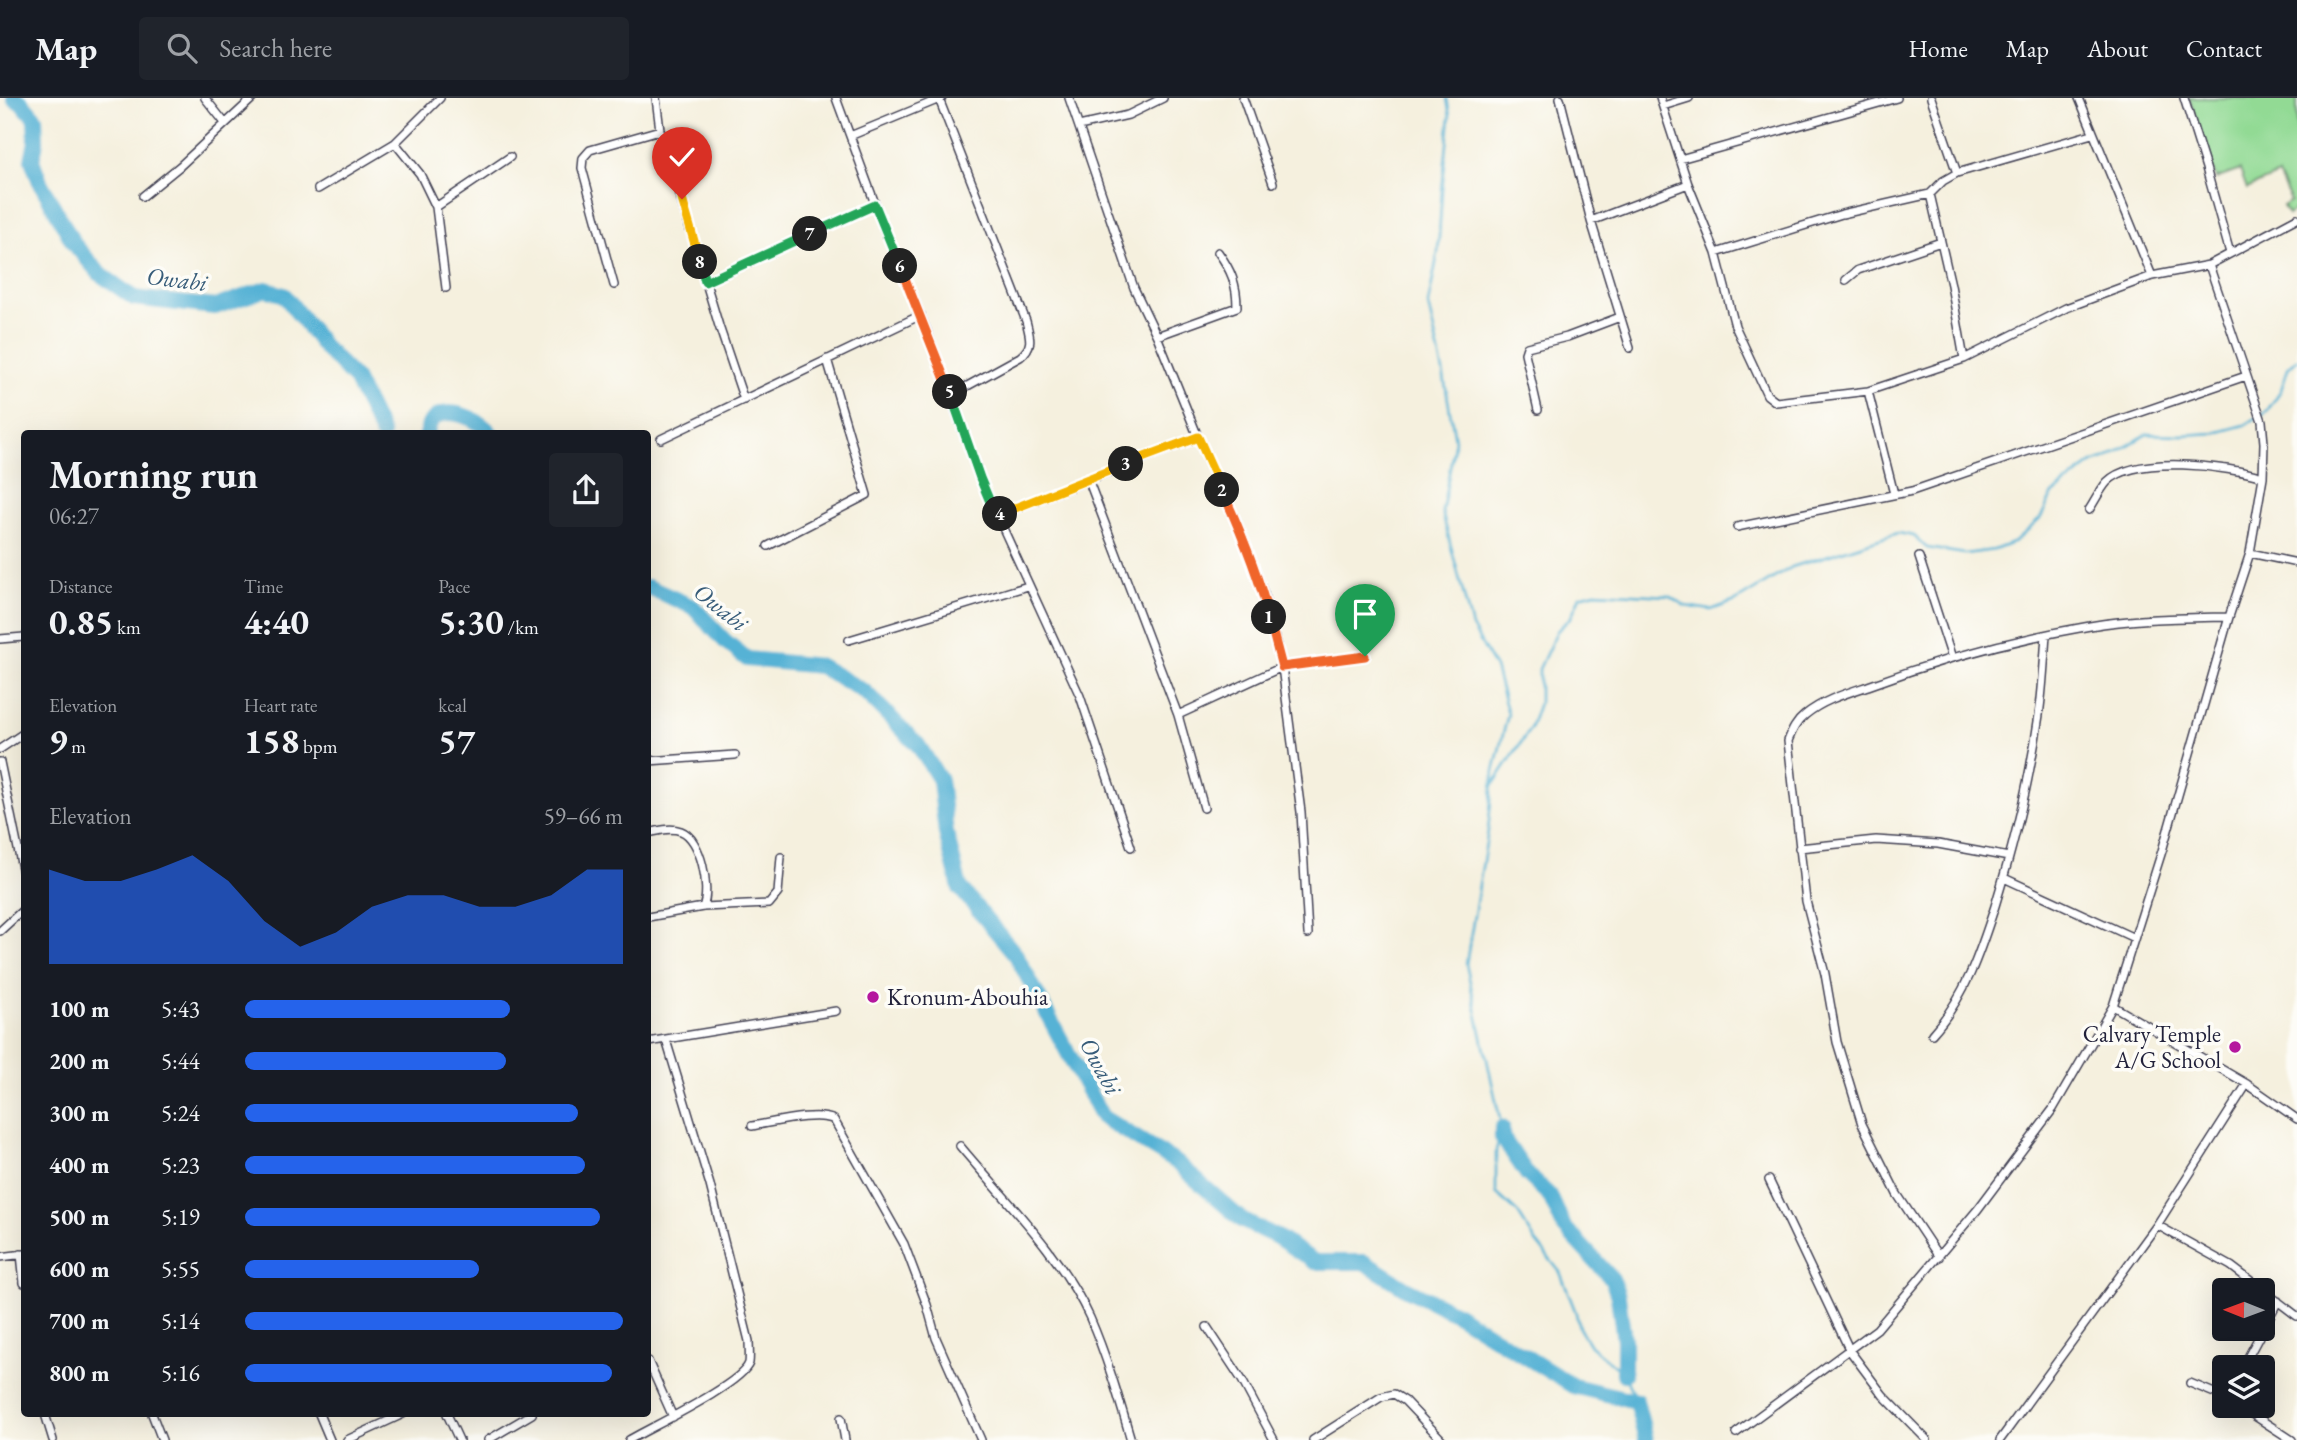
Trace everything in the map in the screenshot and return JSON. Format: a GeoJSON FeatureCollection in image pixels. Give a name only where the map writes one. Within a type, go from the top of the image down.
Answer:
{"type":"FeatureCollection","features":[{"type":"Feature","properties":{"kind":"street"},"geometry":{"type":"LineString","coordinates":[[205,98],[225,122]]}},
{"type":"Feature","properties":{"kind":"street"},"geometry":{"type":"LineString","coordinates":[[143,196],[180,166],[253,98]]}},
{"type":"Feature","properties":{"kind":"street"},"geometry":{"type":"LineString","coordinates":[[318,189],[396,143],[440,98]]}},
{"type":"Feature","properties":{"kind":"street"},"geometry":{"type":"LineString","coordinates":[[656,98],[660,130],[705,282],[744,400]]}},
{"type":"Feature","properties":{"kind":"street"},"geometry":{"type":"LineString","coordinates":[[836,98],[875,205],[921,315],[980,478],[1080,696],[1131,846]]}},
{"type":"Feature","properties":{"kind":"street"},"geometry":{"type":"LineString","coordinates":[[850,136],[940,98],[1031,340],[1028,351],[951,396]]}},
{"type":"Feature","properties":{"kind":"street"},"geometry":{"type":"LineString","coordinates":[[1069,98],[1134,288],[1157,335],[1198,437],[1240,530],[1264,594],[1282,667],[1301,811],[1308,934]]}},
{"type":"Feature","properties":{"kind":"street"},"geometry":{"type":"LineString","coordinates":[[1079,126],[1128,115],[1163,98]]}},
{"type":"Feature","properties":{"kind":"street"},"geometry":{"type":"LineString","coordinates":[[1242,98],[1272,183]]}},
{"type":"Feature","properties":{"kind":"street"},"geometry":{"type":"LineString","coordinates":[[1560,98],[1591,221],[1630,348]]}},
{"type":"Feature","properties":{"kind":"street"},"geometry":{"type":"LineString","coordinates":[[1689,98],[1661,102],[1716,253],[1735,326],[1767,395],[1776,402],[1868,391],[1964,359],[2066,308],[2151,276],[2209,265],[2297,218]]}},
{"type":"Feature","properties":{"kind":"street"},"geometry":{"type":"LineString","coordinates":[[1680,159],[1897,98]]}},
{"type":"Feature","properties":{"kind":"street"},"geometry":{"type":"LineString","coordinates":[[1931,98],[1957,173]]}},
{"type":"Feature","properties":{"kind":"street"},"geometry":{"type":"LineString","coordinates":[[2079,98],[2151,276]]}},
{"type":"Feature","properties":{"kind":"street"},"geometry":{"type":"LineString","coordinates":[[2184,98],[2230,253]]}},
{"type":"Feature","properties":{"kind":"street"},"geometry":{"type":"LineString","coordinates":[[614,285],[582,168],[583,158],[590,150],[660,130]]}},
{"type":"Feature","properties":{"kind":"street"},"geometry":{"type":"LineString","coordinates":[[1716,253],[1842,214],[1930,194],[1943,181],[1957,173],[2092,134]]}},
{"type":"Feature","properties":{"kind":"street"},"geometry":{"type":"LineString","coordinates":[[396,143],[419,174],[436,207],[446,288]]}},
{"type":"Feature","properties":{"kind":"street"},"geometry":{"type":"LineString","coordinates":[[436,207],[510,158]]}},
{"type":"Feature","properties":{"kind":"street"},"geometry":{"type":"LineString","coordinates":[[1591,221],[1689,184]]}},
{"type":"Feature","properties":{"kind":"street"},"geometry":{"type":"LineString","coordinates":[[1930,194],[1964,359]]}},
{"type":"Feature","properties":{"kind":"street"},"geometry":{"type":"LineString","coordinates":[[705,282],[875,205]]}},
{"type":"Feature","properties":{"kind":"street"},"geometry":{"type":"LineString","coordinates":[[1846,281],[1857,270],[1941,242]]}},
{"type":"Feature","properties":{"kind":"street"},"geometry":{"type":"LineString","coordinates":[[1157,335],[1237,307],[1235,281],[1219,252]]}},
{"type":"Feature","properties":{"kind":"street"},"geometry":{"type":"LineString","coordinates":[[1736,1433],[1877,1329],[1939,1257],[2053,1109],[2113,1006],[2250,553],[2263,477],[2262,421],[2209,265]]}},
{"type":"Feature","properties":{"kind":"street"},"geometry":{"type":"LineString","coordinates":[[661,439],[921,315]]}},
{"type":"Feature","properties":{"kind":"street"},"geometry":{"type":"LineString","coordinates":[[1538,410],[1525,353],[1527,347],[1567,337],[1620,317]]}},
{"type":"Feature","properties":{"kind":"street"},"geometry":{"type":"LineString","coordinates":[[768,546],[867,495],[827,359]]}},
{"type":"Feature","properties":{"kind":"street"},"geometry":{"type":"LineString","coordinates":[[1737,527],[1912,491],[2246,376]]}},
{"type":"Feature","properties":{"kind":"street"},"geometry":{"type":"LineString","coordinates":[[1868,391],[1894,494]]}},
{"type":"Feature","properties":{"kind":"street"},"geometry":{"type":"LineString","coordinates":[[996,516],[1198,437]]}},
{"type":"Feature","properties":{"kind":"street"},"geometry":{"type":"LineString","coordinates":[[2090,510],[2108,481],[2133,470],[2192,465],[2243,471],[2263,477]]}},
{"type":"Feature","properties":{"kind":"street"},"geometry":{"type":"LineString","coordinates":[[1088,479],[1178,715],[1204,808]]}},
{"type":"Feature","properties":{"kind":"street"},"geometry":{"type":"LineString","coordinates":[[2250,553],[2297,563]]}},
{"type":"Feature","properties":{"kind":"street"},"geometry":{"type":"LineString","coordinates":[[1919,557],[1952,658]]}},
{"type":"Feature","properties":{"kind":"street"},"geometry":{"type":"LineString","coordinates":[[849,640],[1028,586]]}},
{"type":"Feature","properties":{"kind":"street"},"geometry":{"type":"LineString","coordinates":[[1939,1257],[1896,1194],[1862,1125],[1837,1041],[1825,974],[1806,901],[1788,741],[1794,727],[1806,714],[1833,699],[1912,669],[1993,646],[2120,622],[2229,617]]}},
{"type":"Feature","properties":{"kind":"street"},"geometry":{"type":"LineString","coordinates":[[1932,1034],[1945,1020],[1975,965],[2004,878],[2039,714],[2046,635]]}},
{"type":"Feature","properties":{"kind":"street"},"geometry":{"type":"LineString","coordinates":[[0,639],[21,637]]}},
{"type":"Feature","properties":{"kind":"street"},"geometry":{"type":"LineString","coordinates":[[1178,715],[1282,667],[1365,656]]}},
{"type":"Feature","properties":{"kind":"street"},"geometry":{"type":"LineString","coordinates":[[0,749],[21,735]]}},
{"type":"Feature","properties":{"kind":"street"},"geometry":{"type":"LineString","coordinates":[[651,761],[735,755]]}},
{"type":"Feature","properties":{"kind":"street"},"geometry":{"type":"LineString","coordinates":[[0,762],[21,864]]}},
{"type":"Feature","properties":{"kind":"street"},"geometry":{"type":"LineString","coordinates":[[651,832],[670,829],[682,831],[690,837],[700,854],[706,883],[706,900],[703,907]]}},
{"type":"Feature","properties":{"kind":"street"},"geometry":{"type":"LineString","coordinates":[[14,831],[21,830]]}},
{"type":"Feature","properties":{"kind":"street"},"geometry":{"type":"LineString","coordinates":[[1799,848],[1876,840],[1938,844],[2009,857]]}},
{"type":"Feature","properties":{"kind":"street"},"geometry":{"type":"LineString","coordinates":[[651,916],[703,907],[769,904],[778,893],[781,857]]}},
{"type":"Feature","properties":{"kind":"street"},"geometry":{"type":"LineString","coordinates":[[2004,878],[2134,938]]}},
{"type":"Feature","properties":{"kind":"street"},"geometry":{"type":"LineString","coordinates":[[0,931],[21,912]]}},
{"type":"Feature","properties":{"kind":"street"},"geometry":{"type":"LineString","coordinates":[[2113,1006],[2247,1084],[2297,1119]]}},
{"type":"Feature","properties":{"kind":"street"},"geometry":{"type":"LineString","coordinates":[[651,1042],[836,1011]]}},
{"type":"Feature","properties":{"kind":"street"},"geometry":{"type":"LineString","coordinates":[[629,1440],[705,1399],[743,1371],[749,1363],[749,1340],[710,1185],[666,1040]]}},
{"type":"Feature","properties":{"kind":"street"},"geometry":{"type":"LineString","coordinates":[[2000,1440],[2157,1225],[2247,1084]]}},
{"type":"Feature","properties":{"kind":"street"},"geometry":{"type":"LineString","coordinates":[[752,1126],[810,1118],[834,1120],[904,1244],[927,1305],[936,1338],[981,1440]]}},
{"type":"Feature","properties":{"kind":"street"},"geometry":{"type":"LineString","coordinates":[[960,1146],[1053,1256],[1089,1316],[1112,1377],[1131,1440]]}},
{"type":"Feature","properties":{"kind":"street"},"geometry":{"type":"LineString","coordinates":[[1769,1180],[1850,1351],[1883,1395],[1927,1440]]}},
{"type":"Feature","properties":{"kind":"street"},"geometry":{"type":"LineString","coordinates":[[2157,1225],[2231,1266],[2297,1316]]}},
{"type":"Feature","properties":{"kind":"street"},"geometry":{"type":"LineString","coordinates":[[0,1257],[21,1254]]}},
{"type":"Feature","properties":{"kind":"street"},"geometry":{"type":"LineString","coordinates":[[2249,1355],[2278,1301]]}},
{"type":"Feature","properties":{"kind":"street"},"geometry":{"type":"LineString","coordinates":[[1207,1327],[1242,1381],[1274,1440]]}},
{"type":"Feature","properties":{"kind":"street"},"geometry":{"type":"LineString","coordinates":[[651,1368],[673,1417]]}},
{"type":"Feature","properties":{"kind":"street"},"geometry":{"type":"LineString","coordinates":[[2190,1383],[2212,1392]]}},
{"type":"Feature","properties":{"kind":"street"},"geometry":{"type":"LineString","coordinates":[[1313,1440],[1381,1397],[1394,1394],[1405,1401],[1442,1440]]}},
{"type":"Feature","properties":{"kind":"street"},"geometry":{"type":"LineString","coordinates":[[46,1417],[53,1440]]}},
{"type":"Feature","properties":{"kind":"street"},"geometry":{"type":"LineString","coordinates":[[153,1417],[162,1440]]}},
{"type":"Feature","properties":{"kind":"street"},"geometry":{"type":"LineString","coordinates":[[320,1417],[330,1440]]}},
{"type":"Feature","properties":{"kind":"street"},"geometry":{"type":"LineString","coordinates":[[347,1440],[397,1417]]}},
{"type":"Feature","properties":{"kind":"street"},"geometry":{"type":"LineString","coordinates":[[448,1417],[459,1440]]}},
{"type":"Feature","properties":{"kind":"street"},"geometry":{"type":"LineString","coordinates":[[488,1440],[526,1417]]}},
{"type":"Feature","properties":{"kind":"street"},"geometry":{"type":"LineString","coordinates":[[841,1418],[845,1440]]}},
{"type":"Feature","properties":{"kind":"street"},"geometry":{"type":"LineString","coordinates":[[2258,1418],[2292,1440]]}},
{"type":"Feature","properties":{"kind":"green space"},"geometry":{"type":"Polygon","coordinates":[[[2189,98],[2297,98],[2297,209],[2288,215],[2283,206],[2291,201],[2278,175],[2247,189],[2240,170],[2216,179],[2189,98]]]}},
{"type":"Feature","properties":{"kind":"waterway","name":"Owabi"},"geometry":{"type":"LineString","coordinates":[[14,98],[35,118],[36,142],[32,160],[40,182],[74,244],[100,274],[134,298],[169,302],[215,307],[266,289],[284,295],[325,348],[355,379],[380,430]]}},
{"type":"Feature","properties":{"kind":"waterway"},"geometry":{"type":"LineString","coordinates":[[1447,98],[1450,117],[1438,252],[1428,305],[1455,440],[1442,512],[1472,627],[1495,668],[1508,714],[1494,771],[1488,831],[1466,964],[1502,1128],[1496,1150],[1496,1193],[1518,1213],[1536,1242],[1560,1272],[1579,1328],[1590,1346],[1624,1374],[1636,1401]]}},
{"type":"Feature","properties":{"kind":"waterway"},"geometry":{"type":"LineString","coordinates":[[1493,785],[1530,729],[1539,703],[1539,669],[1557,631],[1571,617],[1580,596],[1595,592],[1670,596],[1685,606],[1711,610],[1736,601],[1792,567],[1898,533],[1914,536],[1927,548],[1965,554],[1994,550],[2015,542],[2040,519],[2052,495],[2078,474],[2147,434],[2215,433],[2245,425],[2267,411],[2281,390],[2288,368],[2297,359]]}},
{"type":"Feature","properties":{"kind":"waterway","name":"Owabi"},"geometry":{"type":"LineString","coordinates":[[428,430],[429,424],[436,417],[453,413],[471,418],[488,430]]}},
{"type":"Feature","properties":{"kind":"waterway","name":"Owabi"},"geometry":{"type":"LineString","coordinates":[[651,588],[693,607],[725,641],[747,659],[820,666],[865,692],[918,745],[940,780],[946,833],[960,888],[1016,955],[1102,1117],[1177,1163],[1243,1221],[1277,1237],[1315,1262],[1364,1262],[1407,1289],[1455,1313],[1573,1386],[1636,1401],[1646,1440]]}},
{"type":"Feature","properties":{"kind":"waterway"},"geometry":{"type":"LineString","coordinates":[[1502,1128],[1502,1137],[1527,1174],[1550,1196],[1564,1227],[1612,1279],[1618,1296],[1624,1340],[1624,1374]]}},
{"type":"Feature","properties":{"kind":"place","name":"Kronum-Abouhia"},"geometry":{"type":"Point","coordinates":[873,997]}},
{"type":"Feature","properties":{"kind":"place","name":"Calvary Temple A/G School"},"geometry":{"type":"Point","coordinates":[2235,1047]}},
{"type":"Feature","properties":{"kind":"route"},"geometry":{"type":"LineString","coordinates":[[682,199],[705,282],[875,205],[921,315],[996,516],[1198,437],[1240,530],[1264,594],[1282,667],[1365,656]]}}]}
